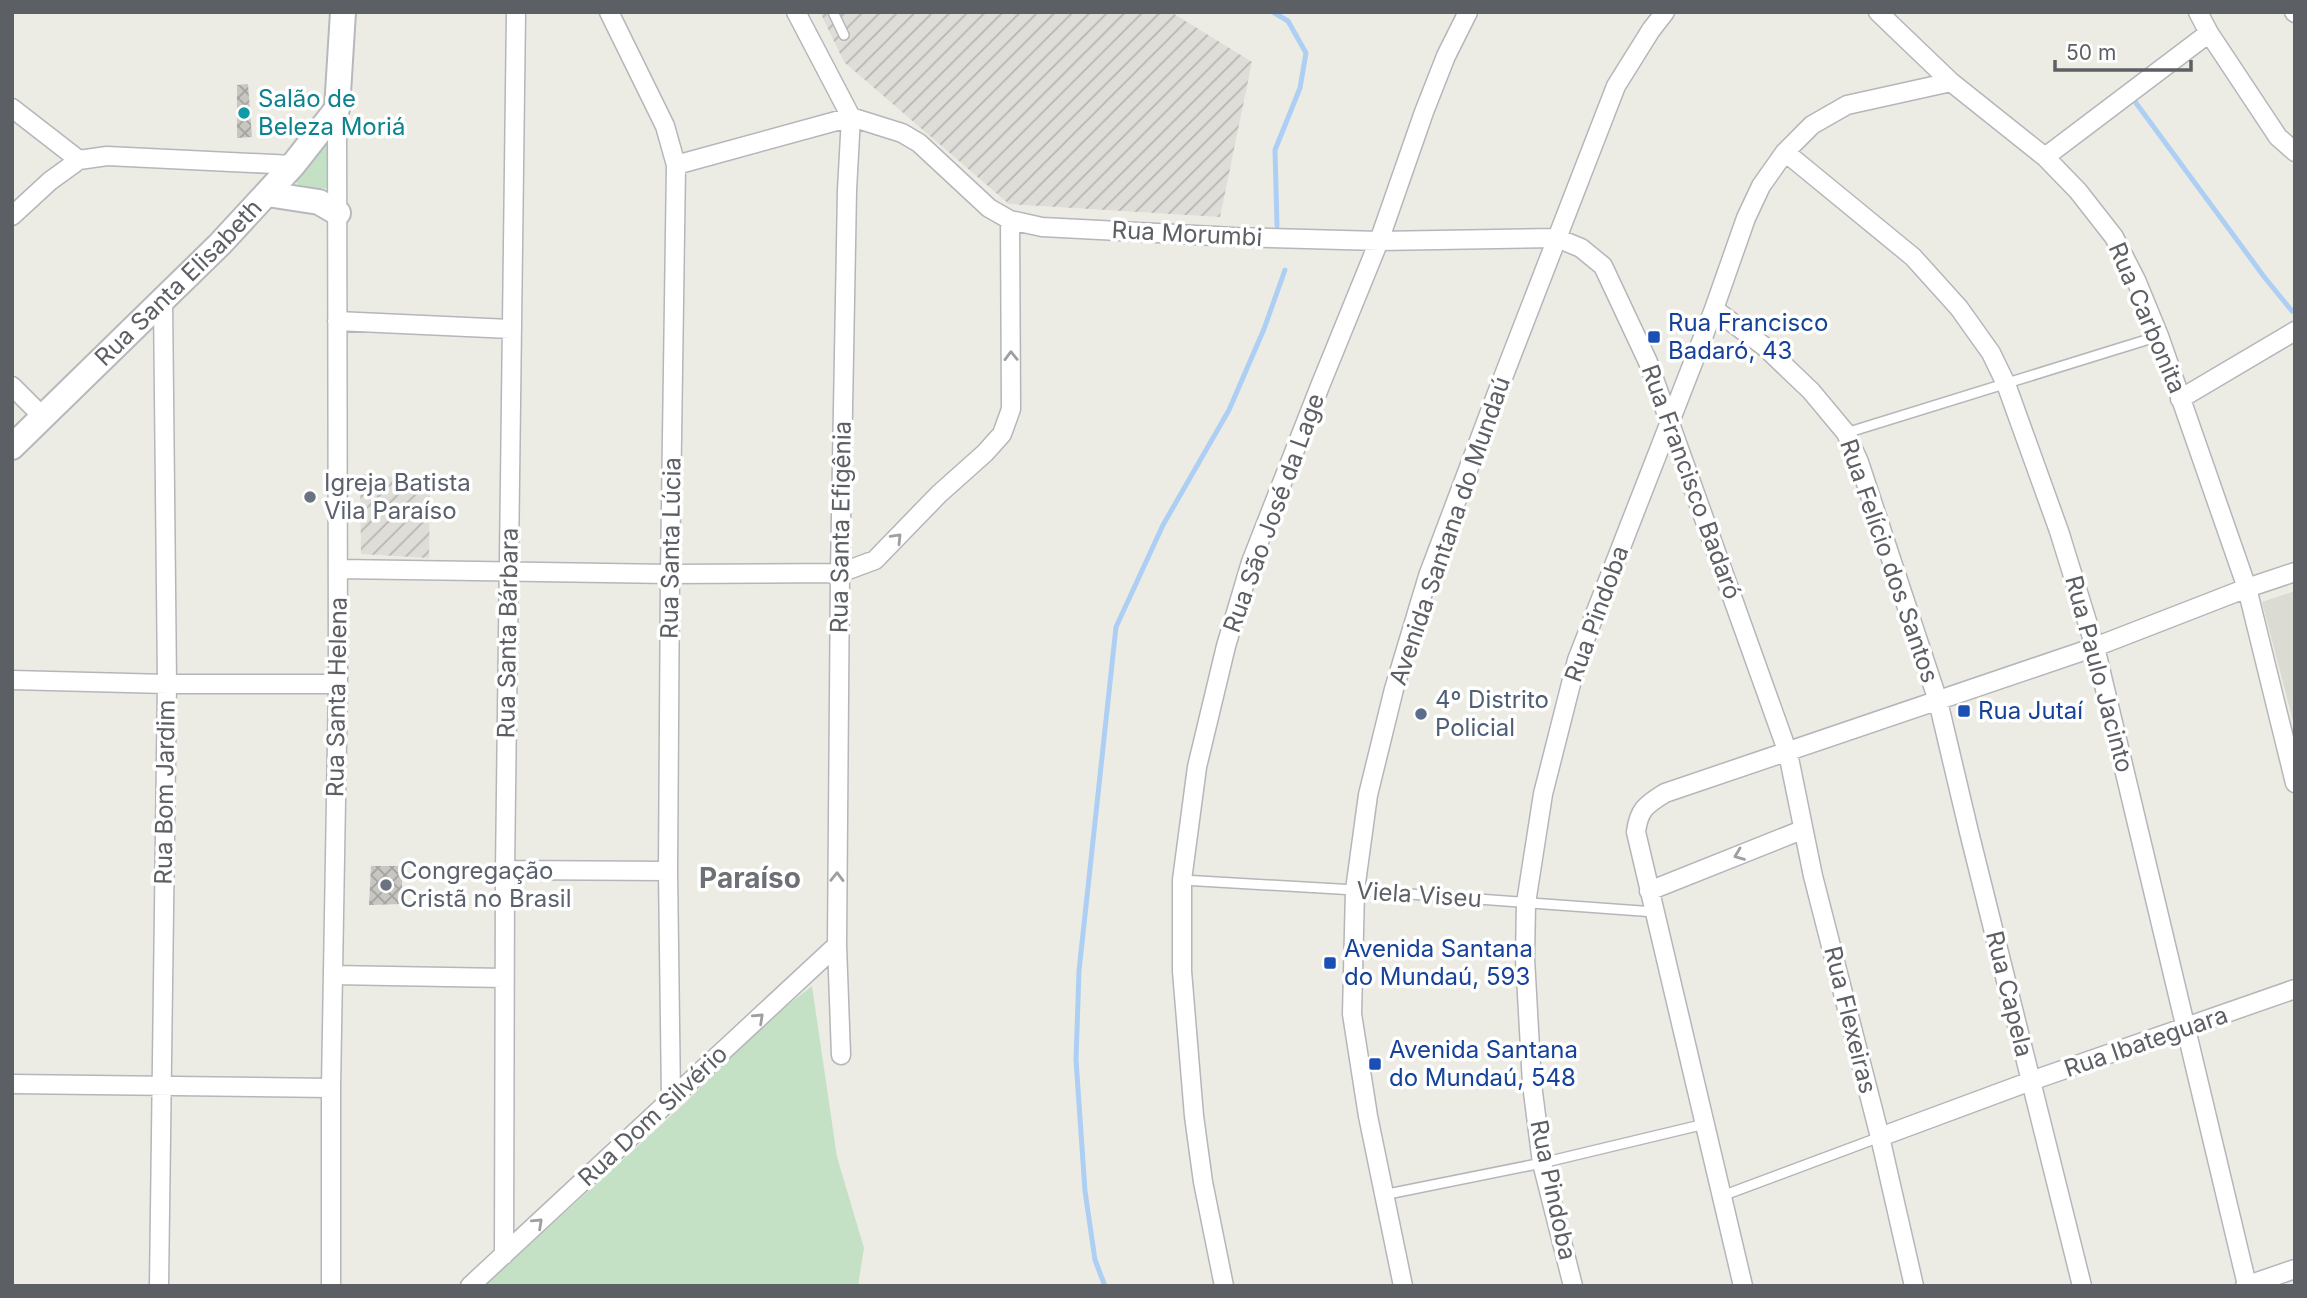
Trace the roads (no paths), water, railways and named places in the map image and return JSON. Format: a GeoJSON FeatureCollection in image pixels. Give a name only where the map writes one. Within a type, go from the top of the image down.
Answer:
{"type":"FeatureCollection","features":[{"type":"Feature","properties":{"kind":"street"},"geometry":{"type":"LineString","coordinates":[[337,109],[343,12]]}},
{"type":"Feature","properties":{"kind":"street","name":"Rua Santa Bárbara"},"geometry":{"type":"LineString","coordinates":[[504,1255],[505,870],[516,12]]}},
{"type":"Feature","properties":{"kind":"street","name":"Rua Santa Lúcia"},"geometry":{"type":"LineString","coordinates":[[609,12],[664,126],[676,165],[668,871],[671,1099]]}},
{"type":"Feature","properties":{"kind":"street"},"geometry":{"type":"LineString","coordinates":[[676,165],[851,117],[796,12]]}},
{"type":"Feature","properties":{"kind":"street","name":"Rua São José da Lage"},"geometry":{"type":"LineString","coordinates":[[1224,1286],[1203,1182],[1194,1116],[1182,971],[1182,880],[1197,767],[1226,646],[1248,574],[1320,386],[1380,241],[1424,112],[1468,12]]}},
{"type":"Feature","properties":{"kind":"street","name":"Avenida Santana do Mundaú"},"geometry":{"type":"LineString","coordinates":[[1403,1286],[1367,1116],[1352,1014],[1355,890],[1367,795],[1394,689],[1429,576],[1557,238],[1616,86],[1665,12]]}},
{"type":"Feature","properties":{"kind":"street","name":"Rua Carbonita"},"geometry":{"type":"LineString","coordinates":[[1878,12],[1951,82],[2045,157],[2078,191],[2114,237],[2136,280],[2159,336],[2247,588],[2295,783]]}},
{"type":"Feature","properties":{"kind":"street"},"geometry":{"type":"LineString","coordinates":[[2198,12],[2209,33],[2278,136],[2295,152]]}},
{"type":"Feature","properties":{"kind":"street"},"geometry":{"type":"LineString","coordinates":[[2045,157],[2209,33]]}},
{"type":"Feature","properties":{"kind":"street","name":"Rua Pindoba"},"geometry":{"type":"LineString","coordinates":[[1573,1286],[1542,1163],[1532,1084],[1525,958],[1525,903],[1543,794],[1577,660],[1714,309],[1746,218],[1761,186],[1785,152],[1812,125],[1847,105],[1951,82]]}},
{"type":"Feature","properties":{"kind":"street"},"geometry":{"type":"LineString","coordinates":[[12,108],[79,160]]}},
{"type":"Feature","properties":{"kind":"street","name":"Rua Santa Elisabeth"},"geometry":{"type":"LineString","coordinates":[[12,447],[220,244],[293,165],[337,109]]}},
{"type":"Feature","properties":{"kind":"street","name":"Rua Santa Helena"},"geometry":{"type":"LineString","coordinates":[[331,1286],[331,1088],[338,684],[337,109]]}},
{"type":"Feature","properties":{"kind":"street","name":"Rua Morumbi"},"geometry":{"type":"LineString","coordinates":[[851,117],[902,133],[919,143],[989,208],[1010,220],[1042,227],[1380,241],[1557,238]]}},
{"type":"Feature","properties":{"kind":"street","name":"Rua Santa Efigênia"},"geometry":{"type":"LineString","coordinates":[[841,1055],[837,945],[840,573],[847,190],[851,117]]}},
{"type":"Feature","properties":{"kind":"street","name":"Rua Paulo Jacinto"},"geometry":{"type":"LineString","coordinates":[[1785,152],[1913,257],[1959,308],[1991,353],[2006,384],[2059,531],[2095,647],[2246,1285]]}},
{"type":"Feature","properties":{"kind":"street"},"geometry":{"type":"LineString","coordinates":[[12,216],[50,181],[79,160],[107,156],[293,165]]}},
{"type":"Feature","properties":{"kind":"street"},"geometry":{"type":"LineString","coordinates":[[267,194],[319,202],[338,213]]}},
{"type":"Feature","properties":{"kind":"street"},"geometry":{"type":"LineString","coordinates":[[338,569],[670,574],[840,573],[875,559],[1002,434],[1011,409],[1010,220]]}},
{"type":"Feature","properties":{"kind":"street","name":"Rua Francisco Badaró"},"geometry":{"type":"LineString","coordinates":[[1557,238],[1581,248],[1603,266],[1648,362],[1788,753]]}},
{"type":"Feature","properties":{"kind":"street","name":"Rua Bom Jardim"},"geometry":{"type":"LineString","coordinates":[[159,1286],[167,684],[163,299]]}},
{"type":"Feature","properties":{"kind":"street","name":"Rua Felício dos Santos"},"geometry":{"type":"LineString","coordinates":[[1714,309],[1765,347],[1811,391],[1846,432],[1859,462],[1938,701]]}},
{"type":"Feature","properties":{"kind":"street"},"geometry":{"type":"LineString","coordinates":[[337,321],[511,329]]}},
{"type":"Feature","properties":{"kind":"street"},"geometry":{"type":"LineString","coordinates":[[2180,399],[2295,331]]}},
{"type":"Feature","properties":{"kind":"street"},"geometry":{"type":"LineString","coordinates":[[12,386],[43,417]]}},
{"type":"Feature","properties":{"kind":"street"},"geometry":{"type":"LineString","coordinates":[[1743,1286],[1636,832],[1638,816],[1647,804],[1665,793],[2095,647],[2295,572]]}},
{"type":"Feature","properties":{"kind":"street"},"geometry":{"type":"LineString","coordinates":[[12,680],[338,684]]}},
{"type":"Feature","properties":{"kind":"street","name":"Rua Capela"},"geometry":{"type":"LineString","coordinates":[[1938,701],[2082,1286]]}},
{"type":"Feature","properties":{"kind":"street","name":"Rua Flexeiras"},"geometry":{"type":"LineString","coordinates":[[1788,753],[1802,830],[1880,1137],[1913,1286]]}},
{"type":"Feature","properties":{"kind":"street"},"geometry":{"type":"LineString","coordinates":[[1649,891],[1802,830]]}},
{"type":"Feature","properties":{"kind":"street"},"geometry":{"type":"LineString","coordinates":[[505,870],[668,871]]}},
{"type":"Feature","properties":{"kind":"street","name":"Rua Dom Silvério"},"geometry":{"type":"LineString","coordinates":[[470,1286],[837,945]]}},
{"type":"Feature","properties":{"kind":"street"},"geometry":{"type":"LineString","coordinates":[[333,975],[504,978]]}},
{"type":"Feature","properties":{"kind":"street","name":"Rua Ibateguara"},"geometry":{"type":"LineString","coordinates":[[1880,1137],[2295,989]]}},
{"type":"Feature","properties":{"kind":"street"},"geometry":{"type":"LineString","coordinates":[[12,1084],[331,1088]]}},
{"type":"Feature","properties":{"kind":"street"},"geometry":{"type":"LineString","coordinates":[[2246,1285],[2295,1269]]}},
{"type":"Feature","properties":{"kind":"lane"},"geometry":{"type":"LineString","coordinates":[[833,12],[844,35]]}},
{"type":"Feature","properties":{"kind":"lane"},"geometry":{"type":"LineString","coordinates":[[1846,432],[2159,336]]}},
{"type":"Feature","properties":{"kind":"lane","name":"Viela Viseu"},"geometry":{"type":"LineString","coordinates":[[1182,880],[1655,912]]}},
{"type":"Feature","properties":{"kind":"lane"},"geometry":{"type":"LineString","coordinates":[[1383,1195],[1542,1163],[1705,1124]]}},
{"type":"Feature","properties":{"kind":"lane"},"geometry":{"type":"LineString","coordinates":[[1722,1196],[1880,1137]]}},
{"type":"Feature","properties":{"kind":"waterway"},"geometry":{"type":"LineString","coordinates":[[1273,12],[1288,21],[1306,53],[1300,88],[1275,150],[1277,226]]}},
{"type":"Feature","properties":{"kind":"waterway"},"geometry":{"type":"LineString","coordinates":[[2136,103],[2292,311]]}},
{"type":"Feature","properties":{"kind":"waterway"},"geometry":{"type":"LineString","coordinates":[[1105,1286],[1095,1260],[1085,1191],[1076,1060],[1079,971],[1116,627],[1163,525],[1229,410],[1264,329],[1285,270]]}},
{"type":"Feature","properties":{"kind":"place","name":"Salão de Beleza Moriá"},"geometry":{"type":"Point","coordinates":[244,113]}},
{"type":"Feature","properties":{"kind":"place","name":"Rua Francisco Badaró, 43"},"geometry":{"type":"Point","coordinates":[1654,337]}},
{"type":"Feature","properties":{"kind":"place","name":"Igreja Batista Vila Paraíso"},"geometry":{"type":"Point","coordinates":[310,497]}},
{"type":"Feature","properties":{"kind":"place","name":"Rua Jutaí"},"geometry":{"type":"Point","coordinates":[1964,711]}},
{"type":"Feature","properties":{"kind":"place","name":"4º Distrito Policial"},"geometry":{"type":"Point","coordinates":[1421,714]}},
{"type":"Feature","properties":{"kind":"place","name":"Congregação Cristã no Brasil"},"geometry":{"type":"Point","coordinates":[386,885]}},
{"type":"Feature","properties":{"kind":"place","name":"Avenida Santana do Mundaú, 593"},"geometry":{"type":"Point","coordinates":[1330,963]}},
{"type":"Feature","properties":{"kind":"place","name":"Avenida Santana do Mundaú, 548"},"geometry":{"type":"Point","coordinates":[1375,1064]}},
{"type":"Feature","properties":{"kind":"district","name":"Paraíso"},"geometry":{"type":"Point","coordinates":[750,878]}}]}
